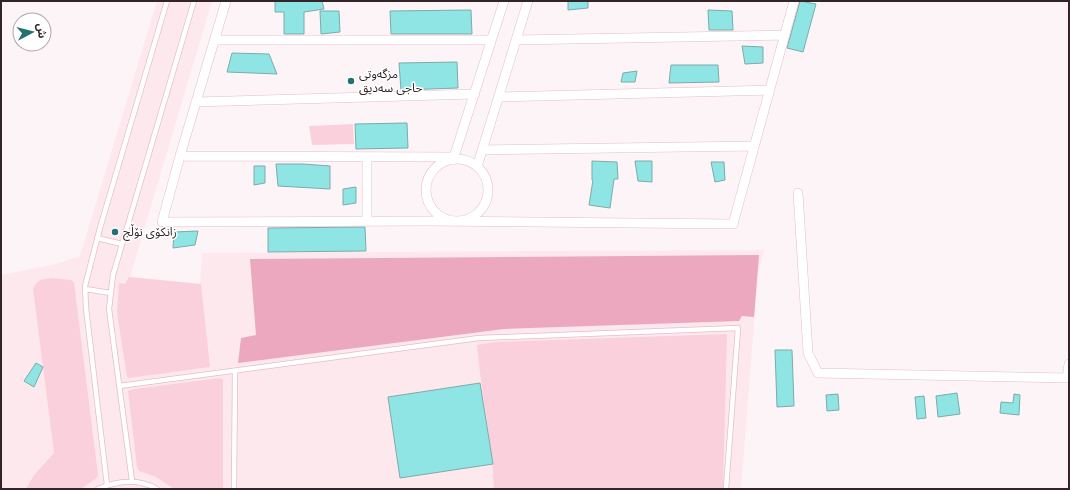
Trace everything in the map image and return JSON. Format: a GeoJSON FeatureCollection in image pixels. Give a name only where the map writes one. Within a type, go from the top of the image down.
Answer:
{"type":"FeatureCollection","features":[{"type":"Feature","properties":{"kind":"street"},"geometry":{"type":"LineString","coordinates":[[180,156],[453,158],[470,162],[484,174],[488,193],[485,203],[480,211],[463,221],[162,222],[180,156],[226,1]]}},
{"type":"Feature","properties":{"kind":"street"},"geometry":{"type":"LineString","coordinates":[[504,1],[453,158],[436,168],[430,176],[427,186],[427,196],[430,205],[436,213],[444,218],[454,221],[733,224],[794,1]]}},
{"type":"Feature","properties":{"kind":"street"},"geometry":{"type":"LineString","coordinates":[[477,167],[528,1]]}},
{"type":"Feature","properties":{"kind":"street"},"geometry":{"type":"LineString","coordinates":[[516,40],[785,35]]}},
{"type":"Feature","properties":{"kind":"street"},"geometry":{"type":"LineString","coordinates":[[215,40],[491,40]]}},
{"type":"Feature","properties":{"kind":"street"},"geometry":{"type":"LineString","coordinates":[[499,97],[770,90]]}},
{"type":"Feature","properties":{"kind":"street"},"geometry":{"type":"LineString","coordinates":[[196,102],[475,94]]}},
{"type":"Feature","properties":{"kind":"street"},"geometry":{"type":"LineString","coordinates":[[482,150],[754,146]]}},
{"type":"Feature","properties":{"kind":"street"},"geometry":{"type":"LineString","coordinates":[[367,157],[367,221]]}},
{"type":"Feature","properties":{"kind":"street"},"geometry":{"type":"LineString","coordinates":[[798,193],[808,353],[818,373],[1068,378],[1069,364]]}},
{"type":"Feature","properties":{"kind":"lane"},"geometry":{"type":"LineString","coordinates":[[107,486],[85,289],[97,238],[167,1]]}},
{"type":"Feature","properties":{"kind":"lane"},"geometry":{"type":"LineString","coordinates":[[132,481],[109,309],[113,275],[194,1]]}},
{"type":"Feature","properties":{"kind":"lane"},"geometry":{"type":"LineString","coordinates":[[97,238],[122,244]]}},
{"type":"Feature","properties":{"kind":"lane"},"geometry":{"type":"LineString","coordinates":[[85,289],[111,293]]}},
{"type":"Feature","properties":{"kind":"lane"},"geometry":{"type":"LineString","coordinates":[[119,386],[479,338],[738,328],[726,489]]}},
{"type":"Feature","properties":{"kind":"lane"},"geometry":{"type":"LineString","coordinates":[[234,371],[234,489]]}},
{"type":"Feature","properties":{"kind":"lane"},"geometry":{"type":"LineString","coordinates":[[98,489],[115,482],[132,481],[143,483],[158,489]]}},
{"type":"Feature","properties":{"kind":"shaded area","name":"زانکۆی نۆڵج"},"geometry":{"type":"Polygon","coordinates":[[[157,1],[212,1],[130,277],[200,284],[202,253],[764,250],[758,274],[741,489],[1,489],[1,275],[56,264],[80,256],[157,1]]]}},
{"type":"Feature","properties":{"kind":"shaded area"},"geometry":{"type":"Polygon","coordinates":[[[353,124],[354,144],[312,145],[309,126],[353,124]]]}},
{"type":"Feature","properties":{"kind":"shaded area"},"geometry":{"type":"Polygon","coordinates":[[[759,255],[754,317],[742,316],[739,321],[504,329],[238,363],[241,338],[256,335],[250,259],[759,255]]]}},
{"type":"Feature","properties":{"kind":"shaded area"},"geometry":{"type":"Polygon","coordinates":[[[129,277],[201,284],[210,367],[129,378],[127,377],[117,313],[119,283],[125,284],[129,277]]]}},
{"type":"Feature","properties":{"kind":"shaded area"},"geometry":{"type":"Polygon","coordinates":[[[51,278],[71,280],[74,282],[98,475],[98,477],[81,489],[26,489],[34,475],[54,453],[33,289],[40,280],[51,278]]]}},
{"type":"Feature","properties":{"kind":"shaded area"},"geometry":{"type":"Polygon","coordinates":[[[727,334],[723,489],[494,489],[491,453],[477,345],[495,342],[727,334]]]}},
{"type":"Feature","properties":{"kind":"shaded area"},"geometry":{"type":"Polygon","coordinates":[[[220,378],[223,380],[223,489],[174,489],[156,477],[139,471],[137,467],[128,391],[220,378]]]}},
{"type":"Feature","properties":{"kind":"building"},"geometry":{"type":"Polygon","coordinates":[[[275,1],[322,1],[324,9],[304,12],[304,34],[284,34],[284,12],[275,12],[275,1]]]}},
{"type":"Feature","properties":{"kind":"building"},"geometry":{"type":"Polygon","coordinates":[[[568,1],[588,1],[588,8],[568,10],[568,1]]]}},
{"type":"Feature","properties":{"kind":"building"},"geometry":{"type":"Polygon","coordinates":[[[800,1],[816,4],[803,52],[787,48],[800,1]]]}},
{"type":"Feature","properties":{"kind":"building"},"geometry":{"type":"Polygon","coordinates":[[[471,10],[472,34],[391,34],[390,11],[471,10]]]}},
{"type":"Feature","properties":{"kind":"building"},"geometry":{"type":"Polygon","coordinates":[[[708,10],[732,11],[733,30],[709,30],[708,10]]]}},
{"type":"Feature","properties":{"kind":"building"},"geometry":{"type":"Polygon","coordinates":[[[320,11],[339,11],[340,32],[321,34],[320,11]]]}},
{"type":"Feature","properties":{"kind":"building"},"geometry":{"type":"Polygon","coordinates":[[[742,46],[763,47],[763,63],[745,64],[742,46]]]}},
{"type":"Feature","properties":{"kind":"building"},"geometry":{"type":"Polygon","coordinates":[[[232,53],[269,54],[277,74],[227,72],[232,53]]]}},
{"type":"Feature","properties":{"kind":"building"},"geometry":{"type":"Polygon","coordinates":[[[457,62],[458,88],[401,90],[399,63],[457,62]]]}},
{"type":"Feature","properties":{"kind":"building"},"geometry":{"type":"Polygon","coordinates":[[[671,65],[718,65],[719,82],[669,83],[671,65]]]}},
{"type":"Feature","properties":{"kind":"building"},"geometry":{"type":"Polygon","coordinates":[[[637,71],[635,82],[621,82],[623,73],[637,71]]]}},
{"type":"Feature","properties":{"kind":"building"},"geometry":{"type":"Polygon","coordinates":[[[407,123],[408,148],[356,149],[355,124],[407,123]]]}},
{"type":"Feature","properties":{"kind":"building"},"geometry":{"type":"Polygon","coordinates":[[[592,161],[617,162],[618,179],[614,179],[610,208],[589,205],[593,180],[592,161]]]}},
{"type":"Feature","properties":{"kind":"building"},"geometry":{"type":"Polygon","coordinates":[[[635,161],[652,161],[652,182],[638,181],[635,161]]]}},
{"type":"Feature","properties":{"kind":"building"},"geometry":{"type":"Polygon","coordinates":[[[711,162],[724,162],[725,180],[715,182],[711,162]]]}},
{"type":"Feature","properties":{"kind":"building"},"geometry":{"type":"Polygon","coordinates":[[[276,164],[330,166],[330,189],[278,186],[276,164]]]}},
{"type":"Feature","properties":{"kind":"building"},"geometry":{"type":"Polygon","coordinates":[[[254,166],[265,166],[265,183],[254,185],[254,166]]]}},
{"type":"Feature","properties":{"kind":"building"},"geometry":{"type":"Polygon","coordinates":[[[356,187],[356,203],[343,205],[343,189],[356,187]]]}},
{"type":"Feature","properties":{"kind":"building"},"geometry":{"type":"Polygon","coordinates":[[[365,227],[366,251],[268,252],[268,228],[365,227]]]}},
{"type":"Feature","properties":{"kind":"building"},"geometry":{"type":"Polygon","coordinates":[[[198,231],[195,245],[173,248],[174,232],[198,231]]]}},
{"type":"Feature","properties":{"kind":"building"},"geometry":{"type":"Polygon","coordinates":[[[775,350],[792,350],[794,406],[777,407],[775,350]]]}},
{"type":"Feature","properties":{"kind":"building"},"geometry":{"type":"Polygon","coordinates":[[[36,363],[43,367],[34,387],[24,381],[36,363]]]}},
{"type":"Feature","properties":{"kind":"building"},"geometry":{"type":"Polygon","coordinates":[[[480,383],[493,464],[400,478],[388,397],[480,383]]]}},
{"type":"Feature","properties":{"kind":"building"},"geometry":{"type":"Polygon","coordinates":[[[957,393],[960,414],[938,417],[936,396],[957,393]]]}},
{"type":"Feature","properties":{"kind":"building"},"geometry":{"type":"Polygon","coordinates":[[[838,394],[839,410],[827,411],[826,395],[838,394]]]}},
{"type":"Feature","properties":{"kind":"building"},"geometry":{"type":"Polygon","coordinates":[[[1014,394],[1020,395],[1019,415],[1000,413],[1001,402],[1013,403],[1014,394]]]}},
{"type":"Feature","properties":{"kind":"building"},"geometry":{"type":"Polygon","coordinates":[[[924,396],[926,418],[917,419],[915,397],[924,396]]]}},
{"type":"Feature","properties":{"kind":"place","name":"مزگەوتی حاجی سەدیق"},"geometry":{"type":"Point","coordinates":[351,81]}},
{"type":"Feature","properties":{"kind":"place","name":"زانکۆی نۆڵج"},"geometry":{"type":"Point","coordinates":[115,232]}}]}
